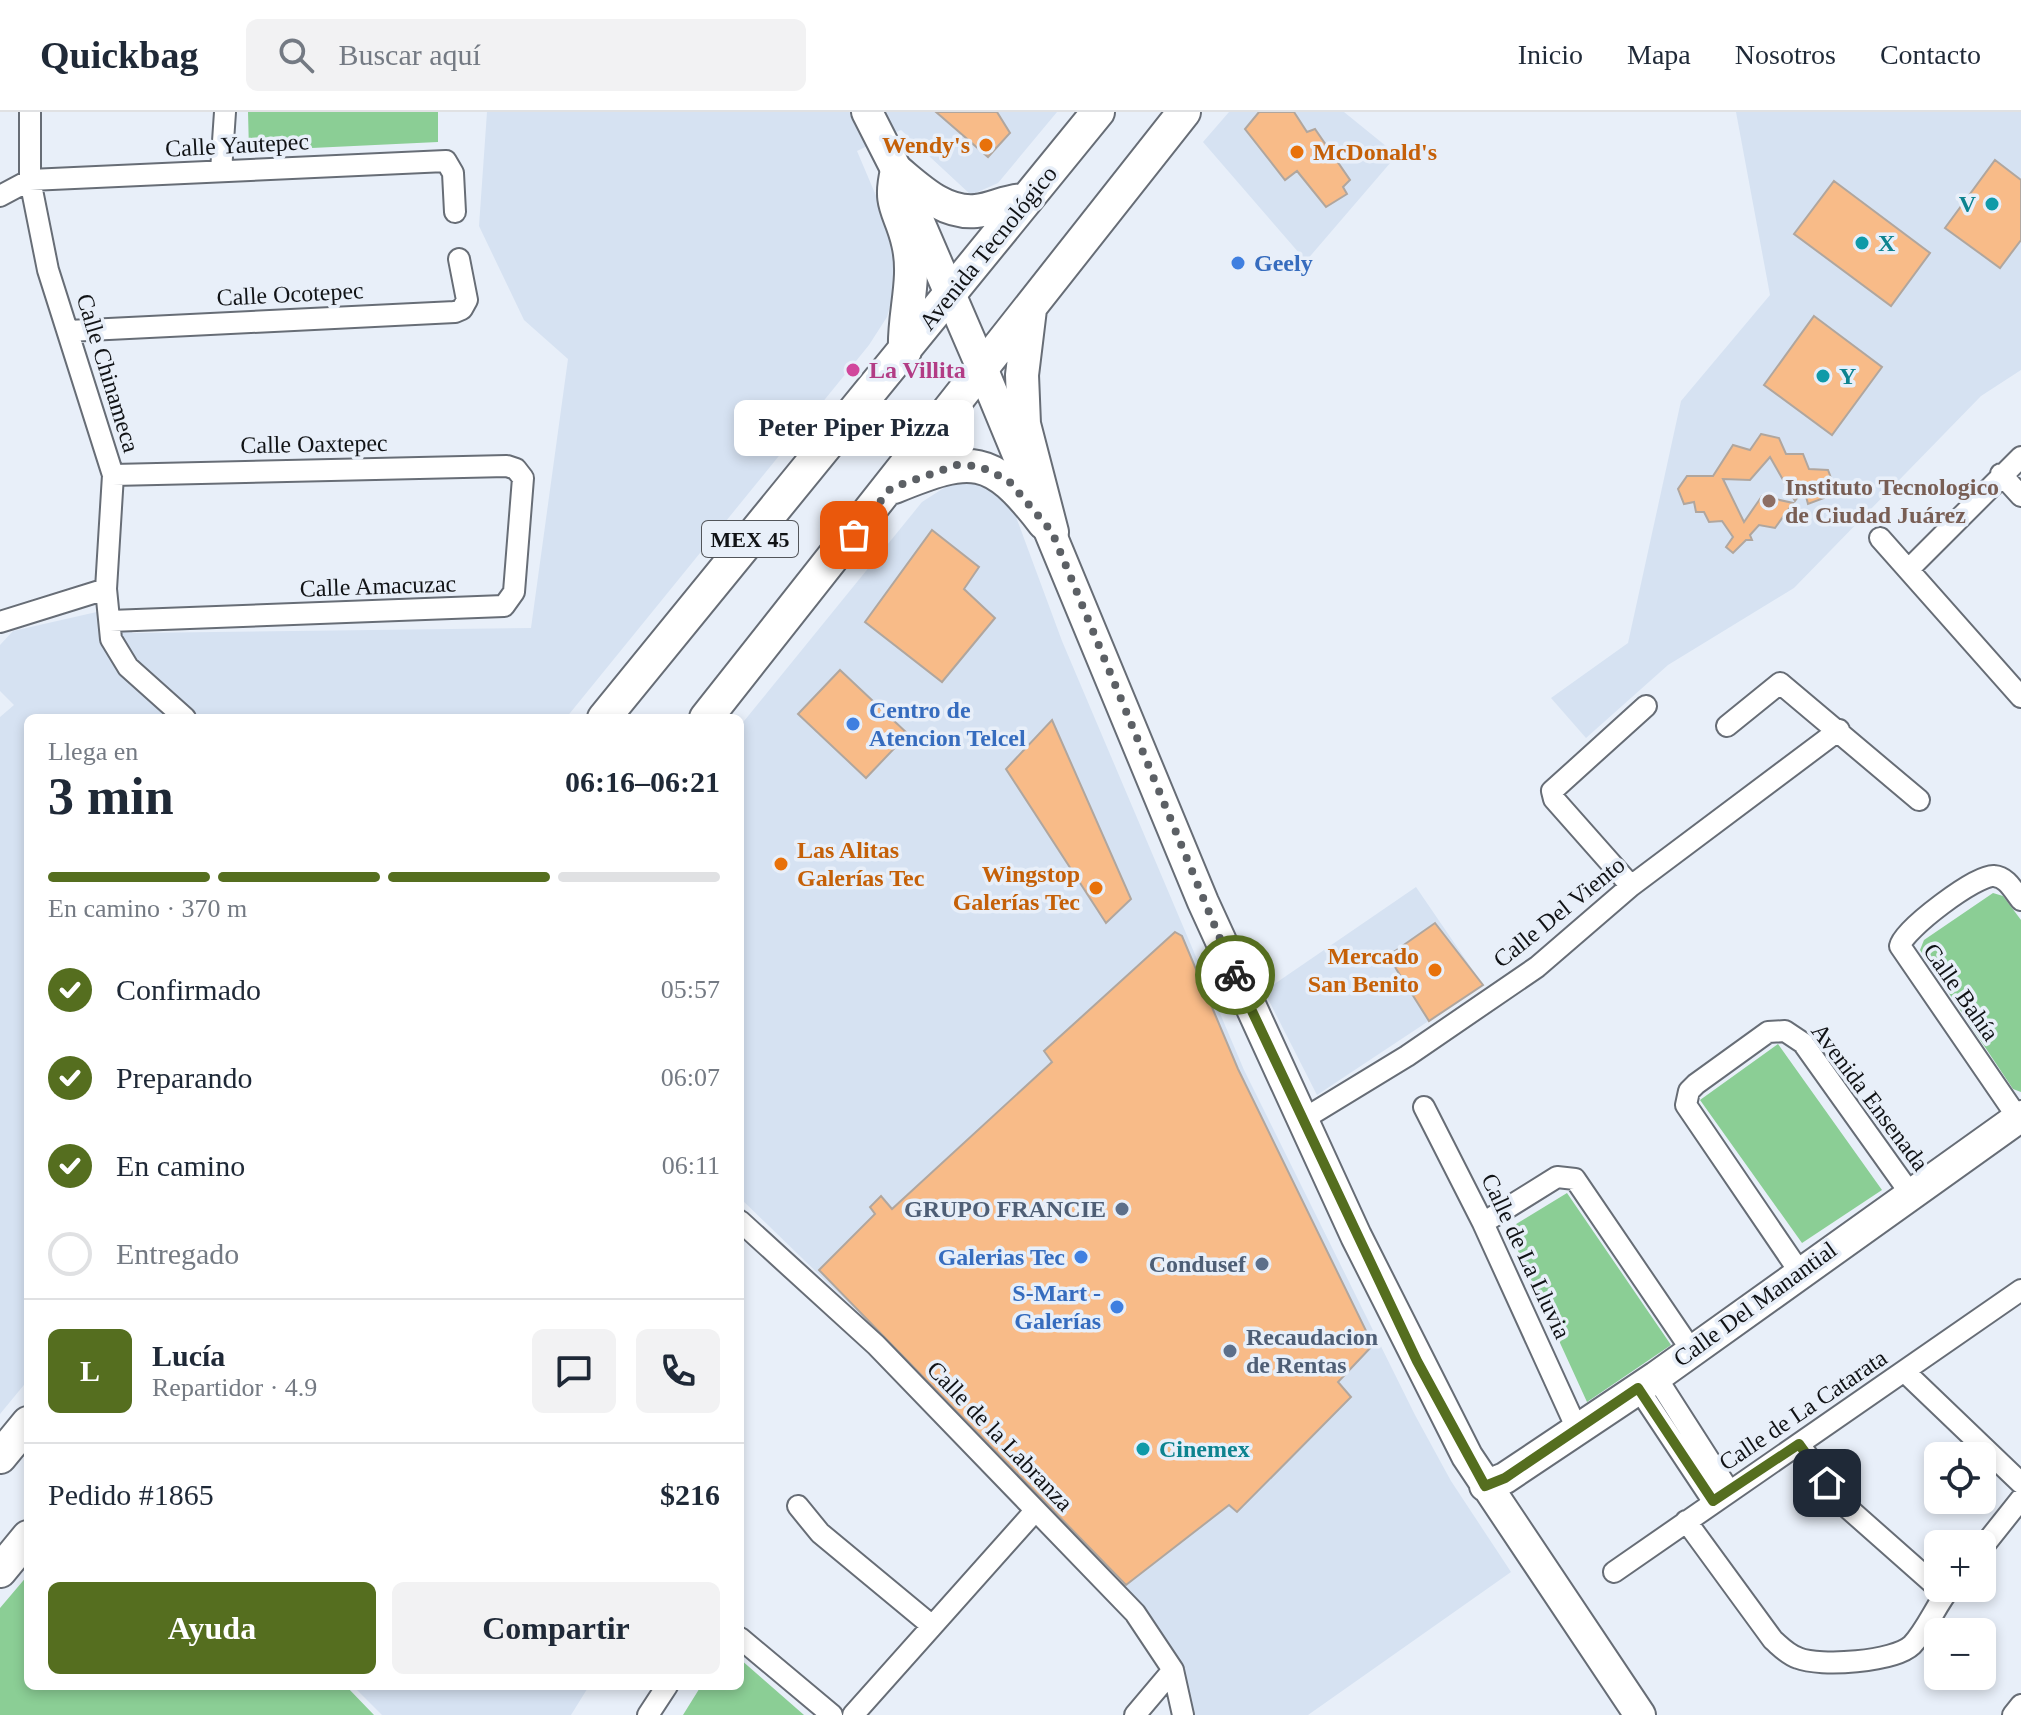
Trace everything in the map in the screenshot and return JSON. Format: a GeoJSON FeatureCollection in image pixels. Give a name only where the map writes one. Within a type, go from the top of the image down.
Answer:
{"type":"FeatureCollection","features":[{"type":"Feature","properties":{"kind":"main road"},"geometry":{"type":"LineString","coordinates":[[867,112],[897,171],[1052,532],[1203,902],[1417,1361],[1485,1486],[1640,1715]]}},
{"type":"Feature","properties":{"kind":"main road","name":"Avenida Tecnológico"},"geometry":{"type":"LineString","coordinates":[[607,714],[1098,112]]}},
{"type":"Feature","properties":{"kind":"main road"},"geometry":{"type":"LineString","coordinates":[[1156,148],[1172,112]]}},
{"type":"Feature","properties":{"kind":"main road","name":"MEX 45"},"geometry":{"type":"LineString","coordinates":[[709,714],[891,488],[1184,112]]}},
{"type":"Feature","properties":{"kind":"main road"},"geometry":{"type":"LineString","coordinates":[[897,171],[940,204],[958,211],[988,208],[1003,200],[1026,200]]}},
{"type":"Feature","properties":{"kind":"main road"},"geometry":{"type":"LineString","coordinates":[[897,171],[891,195],[908,242],[912,264],[903,327],[905,351]]}},
{"type":"Feature","properties":{"kind":"main road"},"geometry":{"type":"LineString","coordinates":[[1030,309],[1022,375],[1024,424],[1052,532]]}},
{"type":"Feature","properties":{"kind":"main road"},"geometry":{"type":"LineString","coordinates":[[891,488],[957,465],[979,466],[997,473],[1018,489],[1052,532]]}},
{"type":"Feature","properties":{"kind":"main road","name":"Calle Del Manantial"},"geometry":{"type":"LineString","coordinates":[[1485,1486],[1505,1478],[1692,1351],[1799,1271],[2020,1117]]}},
{"type":"Feature","properties":{"kind":"main road"},"geometry":{"type":"LineString","coordinates":[[0,1457],[24,1428]]}},
{"type":"Feature","properties":{"kind":"main road"},"geometry":{"type":"LineString","coordinates":[[0,1571],[24,1542]]}},
{"type":"Feature","properties":{"kind":"street","name":"Calle Chinameca"},"geometry":{"type":"LineString","coordinates":[[30,112],[30,180],[48,270],[113,475],[106,589],[112,643],[128,667],[181,714]]}},
{"type":"Feature","properties":{"kind":"street"},"geometry":{"type":"LineString","coordinates":[[221,171],[225,112]]}},
{"type":"Feature","properties":{"kind":"street","name":"Calle Yautepec"},"geometry":{"type":"LineString","coordinates":[[30,180],[446,161],[453,173],[455,212]]}},
{"type":"Feature","properties":{"kind":"street"},"geometry":{"type":"LineString","coordinates":[[0,196],[30,180]]}},
{"type":"Feature","properties":{"kind":"street","name":"Calle Ocotepec"},"geometry":{"type":"LineString","coordinates":[[68,331],[455,312],[462,309],[467,300],[459,259]]}},
{"type":"Feature","properties":{"kind":"street"},"geometry":{"type":"LineString","coordinates":[[1909,569],[2021,457]]}},
{"type":"Feature","properties":{"kind":"street","name":"Calle Oaxtepec"},"geometry":{"type":"LineString","coordinates":[[113,475],[516,469]]}},
{"type":"Feature","properties":{"kind":"street","name":"Calle Amacuzac"},"geometry":{"type":"LineString","coordinates":[[110,621],[504,606],[514,592],[523,478],[516,469]]}},
{"type":"Feature","properties":{"kind":"street"},"geometry":{"type":"LineString","coordinates":[[2001,474],[2021,496]]}},
{"type":"Feature","properties":{"kind":"street"},"geometry":{"type":"LineString","coordinates":[[1880,538],[2021,697]]}},
{"type":"Feature","properties":{"kind":"street"},"geometry":{"type":"LineString","coordinates":[[0,622],[106,589]]}},
{"type":"Feature","properties":{"kind":"street"},"geometry":{"type":"LineString","coordinates":[[1727,726],[1780,683],[1919,800]]}},
{"type":"Feature","properties":{"kind":"street"},"geometry":{"type":"LineString","coordinates":[[1631,886],[1554,799],[1555,786],[1646,706]]}},
{"type":"Feature","properties":{"kind":"street","name":"Calle Del Viento"},"geometry":{"type":"LineString","coordinates":[[1302,1120],[1407,1056],[1537,967],[1631,886],[1839,730]]}},
{"type":"Feature","properties":{"kind":"street","name":"Calle Bahía"},"geometry":{"type":"LineString","coordinates":[[2020,1117],[1900,946],[1908,930],[1981,878],[1997,876],[2007,881],[2021,900]]}},
{"type":"Feature","properties":{"kind":"street","name":"Avenida Ensenada"},"geometry":{"type":"LineString","coordinates":[[1799,1271],[1686,1105],[1689,1091],[1696,1084],[1768,1032],[1785,1031],[1803,1043],[1910,1193]]}},
{"type":"Feature","properties":{"kind":"street","name":"Calle de La Lluvia"},"geometry":{"type":"LineString","coordinates":[[1424,1107],[1483,1223],[1577,1429]]}},
{"type":"Feature","properties":{"kind":"street"},"geometry":{"type":"LineString","coordinates":[[1483,1223],[1557,1177],[1575,1179],[1692,1351]]}},
{"type":"Feature","properties":{"kind":"street","name":"Calle de la Labranza"},"geometry":{"type":"LineString","coordinates":[[744,1225],[876,1345],[1135,1613],[1173,1670],[1183,1715]]}},
{"type":"Feature","properties":{"kind":"street","name":"Calle de La Catarata"},"geometry":{"type":"LineString","coordinates":[[1614,1572],[1721,1496],[2017,1300]]}},
{"type":"Feature","properties":{"kind":"street"},"geometry":{"type":"LineString","coordinates":[[1906,1373],[2021,1483]]}},
{"type":"Feature","properties":{"kind":"street"},"geometry":{"type":"LineString","coordinates":[[1647,1382],[1721,1496]]}},
{"type":"Feature","properties":{"kind":"street"},"geometry":{"type":"LineString","coordinates":[[1799,1444],[1857,1518],[1924,1572]]}},
{"type":"Feature","properties":{"kind":"street"},"geometry":{"type":"LineString","coordinates":[[1996,1530],[2021,1499]]}},
{"type":"Feature","properties":{"kind":"street"},"geometry":{"type":"LineString","coordinates":[[798,1506],[820,1533],[931,1625]]}},
{"type":"Feature","properties":{"kind":"street"},"geometry":{"type":"LineString","coordinates":[[853,1715],[1035,1511]]}},
{"type":"Feature","properties":{"kind":"street"},"geometry":{"type":"LineString","coordinates":[[1686,1521],[1773,1640],[1798,1659],[1815,1663],[1881,1658],[1900,1652],[1912,1645],[1941,1602]]}},
{"type":"Feature","properties":{"kind":"street"},"geometry":{"type":"LineString","coordinates":[[744,1641],[832,1715]]}},
{"type":"Feature","properties":{"kind":"street"},"geometry":{"type":"LineString","coordinates":[[1135,1715],[1173,1670]]}},
{"type":"Feature","properties":{"kind":"street"},"geometry":{"type":"LineString","coordinates":[[648,1715],[664,1690]]}},
{"type":"Feature","properties":{"kind":"street"},"geometry":{"type":"LineString","coordinates":[[2013,1715],[2021,1705]]}},
{"type":"Feature","properties":{"kind":"shaded area"},"geometry":{"type":"Polygon","coordinates":[[[487,112],[1057,112],[998,183],[971,195],[901,130],[857,151],[888,224],[895,260],[894,292],[887,317],[869,345],[569,714],[24,714],[24,1385],[0,1414],[0,717],[14,705],[0,691],[0,645],[13,631],[101,611],[133,633],[531,628],[568,359],[524,320],[479,226],[487,112]]]}},
{"type":"Feature","properties":{"kind":"shaded area"},"geometry":{"type":"Polygon","coordinates":[[[1229,112],[1344,112],[1397,155],[1306,261],[1203,142],[1229,112]]]}},
{"type":"Feature","properties":{"kind":"shaded area","name":"Instituto Tecnologico de Ciudad Juárez"},"geometry":{"type":"Polygon","coordinates":[[[1736,112],[2021,112],[2021,370],[1981,396],[1794,588],[1668,665],[1586,738],[1551,698],[1628,643],[1681,401],[1770,295],[1736,112]]]}},
{"type":"Feature","properties":{"kind":"shaded area"},"geometry":{"type":"Polygon","coordinates":[[[969,480],[985,483],[1007,500],[1015,514],[1062,641],[1244,1070],[1415,1415],[1451,1481],[1511,1572],[1308,1715],[1193,1715],[1181,1676],[1121,1590],[868,1322],[744,1202],[744,721],[922,502],[950,484],[969,480]]]}},
{"type":"Feature","properties":{"kind":"shaded area"},"geometry":{"type":"Polygon","coordinates":[[[1416,887],[1483,985],[1317,1095],[1264,991],[1416,887]]]}},
{"type":"Feature","properties":{"kind":"shaded area"},"geometry":{"type":"Polygon","coordinates":[[[357,1690],[587,1690],[571,1715],[382,1715],[357,1690]]]}},
{"type":"Feature","properties":{"kind":"green space"},"geometry":{"type":"Polygon","coordinates":[[[248,112],[438,112],[438,142],[249,151],[248,112]]]}},
{"type":"Feature","properties":{"kind":"green space"},"geometry":{"type":"Polygon","coordinates":[[[1993,893],[2003,896],[2021,920],[2021,1092],[2013,1089],[1920,950],[1924,940],[1993,893]]]}},
{"type":"Feature","properties":{"kind":"green space"},"geometry":{"type":"Polygon","coordinates":[[[1778,1044],[1882,1190],[1802,1243],[1700,1100],[1778,1044]]]}},
{"type":"Feature","properties":{"kind":"green space"},"geometry":{"type":"Polygon","coordinates":[[[1567,1193],[1671,1345],[1587,1402],[1508,1229],[1567,1193]]]}},
{"type":"Feature","properties":{"kind":"green space"},"geometry":{"type":"Polygon","coordinates":[[[24,1580],[24,1690],[350,1690],[374,1715],[0,1715],[0,1608],[24,1580]]]}},
{"type":"Feature","properties":{"kind":"green space"},"geometry":{"type":"Polygon","coordinates":[[[744,1662],[804,1715],[683,1715],[699,1690],[744,1690],[744,1662]]]}},
{"type":"Feature","properties":{"kind":"building","name":"Wendy's"},"geometry":{"type":"Polygon","coordinates":[[[936,112],[997,112],[1010,133],[988,157],[936,112]]]}},
{"type":"Feature","properties":{"kind":"building","name":"McDonald's"},"geometry":{"type":"Polygon","coordinates":[[[1259,112],[1294,112],[1307,132],[1315,129],[1350,180],[1343,187],[1347,194],[1326,207],[1297,171],[1285,180],[1245,129],[1259,112]]]}},
{"type":"Feature","properties":{"kind":"building","name":"V"},"geometry":{"type":"Polygon","coordinates":[[[1995,160],[2021,180],[2021,240],[2000,268],[1945,228],[1995,160]]]}},
{"type":"Feature","properties":{"kind":"building","name":"X"},"geometry":{"type":"Polygon","coordinates":[[[1834,181],[1930,253],[1891,306],[1794,234],[1834,181]]]}},
{"type":"Feature","properties":{"kind":"building","name":"Y"},"geometry":{"type":"Polygon","coordinates":[[[1814,316],[1882,367],[1832,435],[1764,385],[1814,316]]]}},
{"type":"Feature","properties":{"kind":"building"},"geometry":{"type":"Polygon","coordinates":[[[1761,434],[1779,438],[1786,454],[1803,454],[1809,469],[1828,470],[1834,486],[1824,498],[1808,504],[1804,489],[1795,501],[1770,457],[1750,480],[1723,479],[1744,522],[1762,496],[1793,503],[1775,528],[1759,525],[1750,535],[1752,540],[1746,540],[1733,553],[1726,547],[1733,537],[1722,521],[1709,522],[1704,512],[1696,512],[1694,502],[1684,504],[1678,489],[1687,476],[1713,476],[1733,445],[1750,450],[1761,434]]]}},
{"type":"Feature","properties":{"kind":"building"},"geometry":{"type":"Polygon","coordinates":[[[932,530],[979,567],[964,589],[995,618],[942,682],[865,622],[932,530]]]}},
{"type":"Feature","properties":{"kind":"building","name":"Centro de Atencion Telcel"},"geometry":{"type":"Polygon","coordinates":[[[840,670],[908,734],[866,778],[798,714],[840,670]]]}},
{"type":"Feature","properties":{"kind":"building"},"geometry":{"type":"Polygon","coordinates":[[[1052,720],[1131,899],[1106,923],[1006,769],[1052,720]]]}},
{"type":"Feature","properties":{"kind":"building","name":"Mercado San Benito"},"geometry":{"type":"Polygon","coordinates":[[[1435,923],[1483,985],[1429,1021],[1388,956],[1435,923]]]}},
{"type":"Feature","properties":{"kind":"building","name":"Galerias Tec"},"geometry":{"type":"Polygon","coordinates":[[[1175,932],[1182,936],[1238,1069],[1373,1345],[1338,1382],[1351,1397],[1237,1512],[1229,1505],[1126,1585],[819,1270],[875,1214],[870,1207],[881,1196],[892,1209],[1052,1062],[1044,1051],[1175,932]]]}},
{"type":"Feature","properties":{"kind":"way so far"},"geometry":{"type":"LineString","coordinates":[[854,535],[891,488],[934,471],[957,465],[979,466],[997,473],[1018,489],[1052,532],[1235,975]]}},
{"type":"Feature","properties":{"kind":"place","name":"Wendy's"},"geometry":{"type":"Point","coordinates":[986,145]}},
{"type":"Feature","properties":{"kind":"place","name":"McDonald's"},"geometry":{"type":"Point","coordinates":[1297,152]}},
{"type":"Feature","properties":{"kind":"place","name":"V"},"geometry":{"type":"Point","coordinates":[1992,204]}},
{"type":"Feature","properties":{"kind":"place","name":"X"},"geometry":{"type":"Point","coordinates":[1862,243]}},
{"type":"Feature","properties":{"kind":"place","name":"Geely"},"geometry":{"type":"Point","coordinates":[1238,263]}},
{"type":"Feature","properties":{"kind":"place","name":"La Villita"},"geometry":{"type":"Point","coordinates":[853,370]}},
{"type":"Feature","properties":{"kind":"place","name":"Y"},"geometry":{"type":"Point","coordinates":[1823,376]}},
{"type":"Feature","properties":{"kind":"place","name":"Instituto Tecnologico de Ciudad Juárez"},"geometry":{"type":"Point","coordinates":[1769,501]}},
{"type":"Feature","properties":{"kind":"place","name":"Peter Piper Pizza"},"geometry":{"type":"Point","coordinates":[854,535]}},
{"type":"Feature","properties":{"kind":"place","name":"Centro de Atencion Telcel"},"geometry":{"type":"Point","coordinates":[853,724]}},
{"type":"Feature","properties":{"kind":"place","name":"Las Alitas Galerías Tec"},"geometry":{"type":"Point","coordinates":[781,864]}},
{"type":"Feature","properties":{"kind":"place","name":"Wingstop Galerías Tec"},"geometry":{"type":"Point","coordinates":[1096,888]}},
{"type":"Feature","properties":{"kind":"place","name":"Mercado San Benito"},"geometry":{"type":"Point","coordinates":[1435,970]}},
{"type":"Feature","properties":{"kind":"place","name":"GRUPO FRANCIE"},"geometry":{"type":"Point","coordinates":[1122,1209]}},
{"type":"Feature","properties":{"kind":"place","name":"Galerias Tec"},"geometry":{"type":"Point","coordinates":[1081,1257]}},
{"type":"Feature","properties":{"kind":"place","name":"Condusef"},"geometry":{"type":"Point","coordinates":[1262,1264]}},
{"type":"Feature","properties":{"kind":"place","name":"S-Mart - Galerías"},"geometry":{"type":"Point","coordinates":[1117,1307]}},
{"type":"Feature","properties":{"kind":"place","name":"Recaudacion de Rentas"},"geometry":{"type":"Point","coordinates":[1230,1351]}},
{"type":"Feature","properties":{"kind":"place","name":"Cinemex"},"geometry":{"type":"Point","coordinates":[1143,1449]}},
{"type":"Feature","properties":{"kind":"route"},"geometry":{"type":"LineString","coordinates":[[1235,975],[1417,1361],[1485,1486],[1505,1478],[1638,1388],[1713,1501],[1799,1444],[1827,1483]]}}]}
